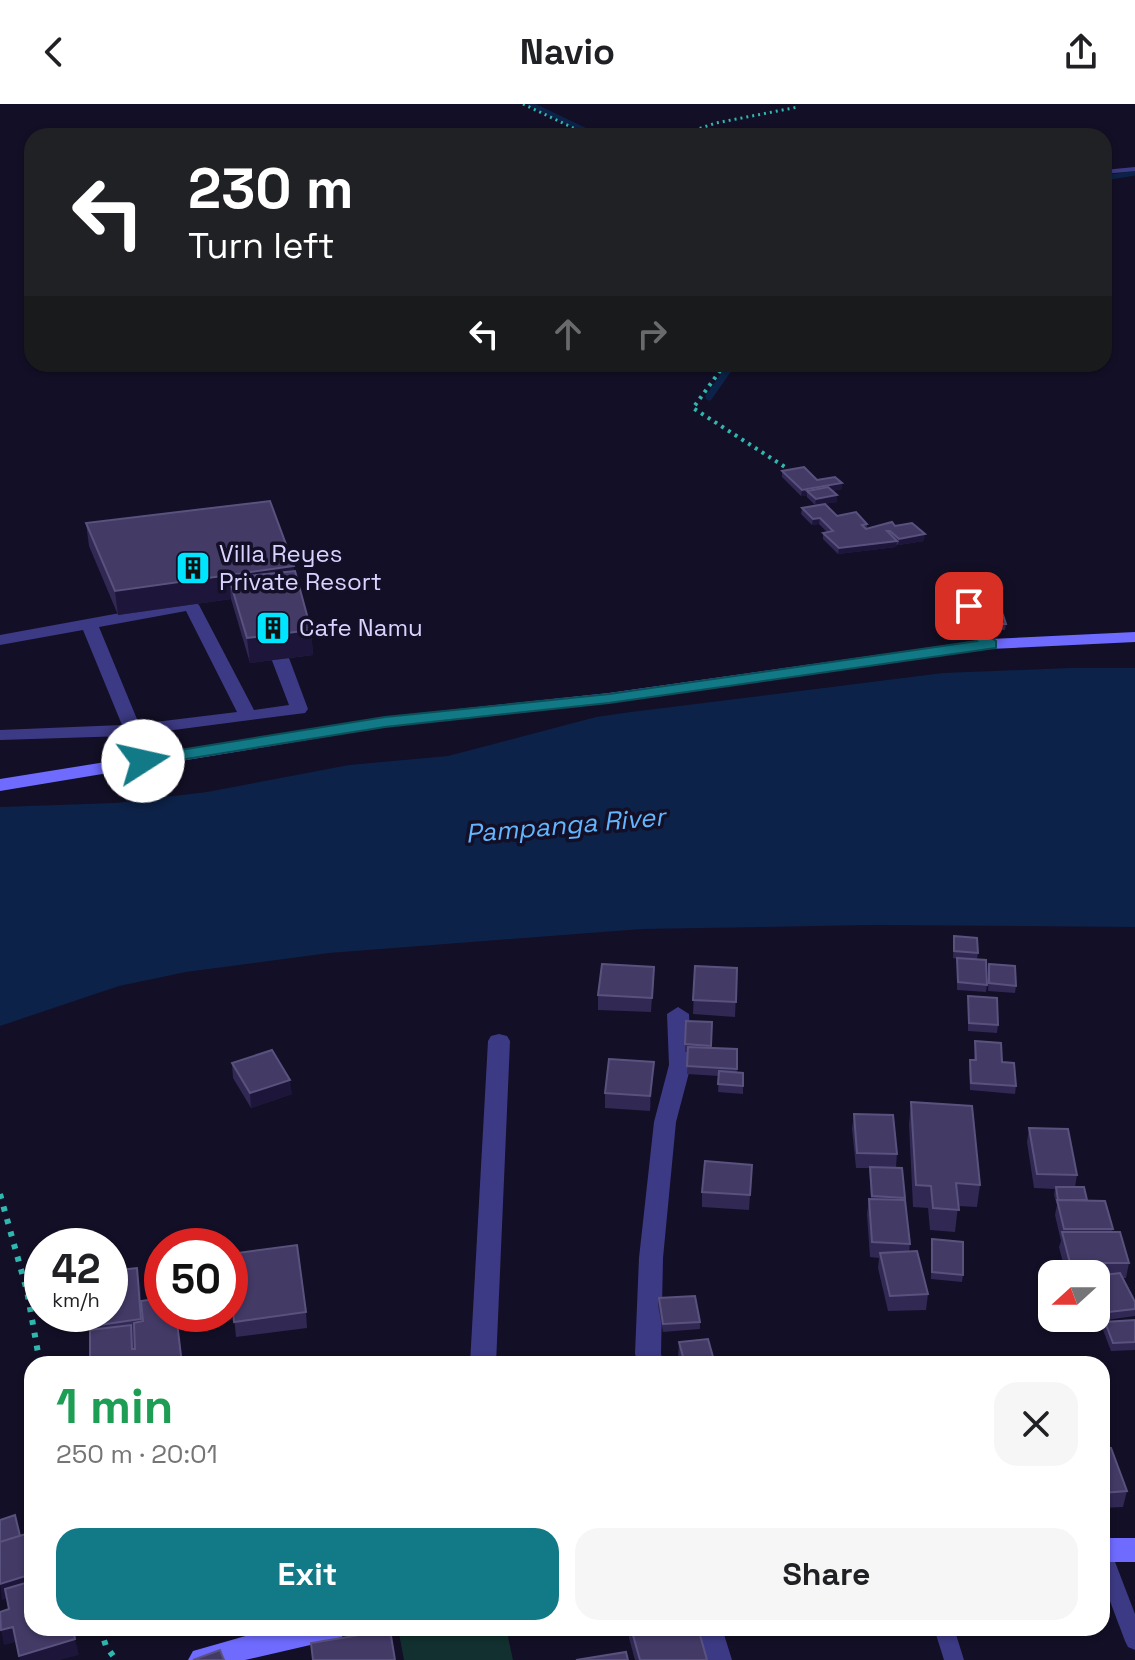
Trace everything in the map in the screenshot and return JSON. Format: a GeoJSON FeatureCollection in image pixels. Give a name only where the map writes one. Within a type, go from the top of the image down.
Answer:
{"type":"FeatureCollection","features":[{"type":"Feature","properties":{"kind":"main road"},"geometry":{"type":"LineString","coordinates":[[0,785],[385,722],[609,698],[990,644],[1135,637]]}},
{"type":"Feature","properties":{"kind":"main road"},"geometry":{"type":"LineString","coordinates":[[1110,1552],[1135,1550]]}},
{"type":"Feature","properties":{"kind":"main road"},"geometry":{"type":"LineString","coordinates":[[203,1660],[294,1636]]}},
{"type":"Feature","properties":{"kind":"street"},"geometry":{"type":"LineString","coordinates":[[966,594],[974,632],[990,644]]}},
{"type":"Feature","properties":{"kind":"street"},"geometry":{"type":"LineString","coordinates":[[0,640],[191,605],[248,716]]}},
{"type":"Feature","properties":{"kind":"street"},"geometry":{"type":"LineString","coordinates":[[89,623],[143,761]]}},
{"type":"Feature","properties":{"kind":"street"},"geometry":{"type":"LineString","coordinates":[[0,735],[133,730],[299,709],[280,658]]}},
{"type":"Feature","properties":{"kind":"street"},"geometry":{"type":"LineString","coordinates":[[649,1356],[651,1258],[665,1122],[680,1065],[678,1014]]}},
{"type":"Feature","properties":{"kind":"street"},"geometry":{"type":"LineString","coordinates":[[483,1356],[499,1041]]}},
{"type":"Feature","properties":{"kind":"street"},"geometry":{"type":"LineString","coordinates":[[710,1636],[717,1660]]}},
{"type":"Feature","properties":{"kind":"lane"},"geometry":{"type":"LineString","coordinates":[[1112,171],[1135,169]]}},
{"type":"Feature","properties":{"kind":"lane"},"geometry":{"type":"LineString","coordinates":[[1110,1574],[1135,1641]]}},
{"type":"Feature","properties":{"kind":"lane"},"geometry":{"type":"LineString","coordinates":[[946,1636],[954,1660]]}},
{"type":"Feature","properties":{"kind":"path"},"geometry":{"type":"LineString","coordinates":[[523,104],[573,128]]}},
{"type":"Feature","properties":{"kind":"path"},"geometry":{"type":"LineString","coordinates":[[701,128],[798,107]]}},
{"type":"Feature","properties":{"kind":"path"},"geometry":{"type":"LineString","coordinates":[[719,372],[693,408],[785,467]]}},
{"type":"Feature","properties":{"kind":"path"},"geometry":{"type":"LineString","coordinates":[[0,1194],[27,1291],[39,1356]]}},
{"type":"Feature","properties":{"kind":"path"},"geometry":{"type":"LineString","coordinates":[[103,1636],[116,1660]]}},
{"type":"Feature","properties":{"kind":"green space"},"geometry":{"type":"Polygon","coordinates":[[[400,1636],[508,1636],[513,1660],[404,1660],[400,1636]]]}},
{"type":"Feature","properties":{"kind":"water","name":"Pampanga River"},"geometry":{"type":"Polygon","coordinates":[[[1135,668],[1135,927],[873,925],[642,929],[329,953],[186,972],[119,986],[0,1026],[0,807],[115,803],[207,792],[349,765],[448,756],[596,717],[631,712],[943,673],[1135,668]]]}},
{"type":"Feature","properties":{"kind":"building"},"geometry":{"type":"Polygon","coordinates":[[[804,467],[817,480],[835,477],[842,483],[802,490],[782,471],[804,467]]]}},
{"type":"Feature","properties":{"kind":"building"},"geometry":{"type":"Polygon","coordinates":[[[828,487],[837,495],[816,499],[807,491],[828,487]]]}},
{"type":"Feature","properties":{"kind":"building","name":"Villa Reyes Private Resort"},"geometry":{"type":"Polygon","coordinates":[[[270,501],[294,566],[115,591],[86,523],[270,501]]]}},
{"type":"Feature","properties":{"kind":"building"},"geometry":{"type":"Polygon","coordinates":[[[825,504],[837,516],[856,512],[867,524],[862,525],[866,529],[892,522],[895,526],[912,523],[925,534],[899,539],[887,531],[897,541],[839,548],[823,533],[833,531],[820,518],[813,519],[802,508],[825,504]]]}},
{"type":"Feature","properties":{"kind":"building"},"geometry":{"type":"Polygon","coordinates":[[[295,571],[311,630],[247,638],[229,578],[295,571]]]}},
{"type":"Feature","properties":{"kind":"building"},"geometry":{"type":"Polygon","coordinates":[[[979,590],[996,591],[1000,603],[983,603],[979,590]]]}},
{"type":"Feature","properties":{"kind":"building"},"geometry":{"type":"Polygon","coordinates":[[[983,608],[1001,609],[1006,624],[987,624],[983,608]]]}},
{"type":"Feature","properties":{"kind":"building"},"geometry":{"type":"Polygon","coordinates":[[[954,936],[977,938],[978,953],[954,951],[954,936]]]}},
{"type":"Feature","properties":{"kind":"building"},"geometry":{"type":"Polygon","coordinates":[[[957,958],[986,960],[987,985],[958,982],[957,958]]]}},
{"type":"Feature","properties":{"kind":"building"},"geometry":{"type":"Polygon","coordinates":[[[602,964],[654,967],[652,998],[598,995],[602,964]]]}},
{"type":"Feature","properties":{"kind":"building"},"geometry":{"type":"Polygon","coordinates":[[[989,964],[1015,966],[1016,986],[989,983],[989,964]]]}},
{"type":"Feature","properties":{"kind":"building"},"geometry":{"type":"Polygon","coordinates":[[[695,966],[737,968],[736,1002],[693,1000],[695,966]]]}},
{"type":"Feature","properties":{"kind":"building"},"geometry":{"type":"Polygon","coordinates":[[[968,996],[997,998],[998,1025],[969,1023],[968,996]]]}},
{"type":"Feature","properties":{"kind":"building"},"geometry":{"type":"Polygon","coordinates":[[[686,1021],[712,1022],[711,1046],[685,1044],[686,1021]]]}},
{"type":"Feature","properties":{"kind":"building"},"geometry":{"type":"Polygon","coordinates":[[[975,1041],[1001,1043],[1002,1062],[1014,1063],[1016,1086],[971,1083],[970,1060],[976,1060],[975,1041]]]}},
{"type":"Feature","properties":{"kind":"building"},"geometry":{"type":"Polygon","coordinates":[[[688,1047],[737,1049],[737,1069],[687,1066],[688,1047]]]}},
{"type":"Feature","properties":{"kind":"building"},"geometry":{"type":"Polygon","coordinates":[[[272,1050],[290,1080],[250,1093],[232,1063],[272,1050]]]}},
{"type":"Feature","properties":{"kind":"building"},"geometry":{"type":"Polygon","coordinates":[[[609,1059],[654,1062],[650,1096],[605,1093],[609,1059]]]}},
{"type":"Feature","properties":{"kind":"building"},"geometry":{"type":"Polygon","coordinates":[[[719,1071],[743,1073],[743,1086],[718,1084],[719,1071]]]}},
{"type":"Feature","properties":{"kind":"building"},"geometry":{"type":"Polygon","coordinates":[[[911,1102],[972,1106],[980,1185],[956,1183],[959,1210],[933,1208],[931,1186],[916,1185],[911,1102]]]}},
{"type":"Feature","properties":{"kind":"building"},"geometry":{"type":"Polygon","coordinates":[[[854,1114],[893,1115],[897,1154],[857,1153],[854,1114]]]}},
{"type":"Feature","properties":{"kind":"building"},"geometry":{"type":"Polygon","coordinates":[[[1029,1128],[1068,1129],[1077,1175],[1037,1174],[1029,1128]]]}},
{"type":"Feature","properties":{"kind":"building"},"geometry":{"type":"Polygon","coordinates":[[[705,1161],[752,1165],[750,1195],[702,1192],[705,1161]]]}},
{"type":"Feature","properties":{"kind":"building"},"geometry":{"type":"Polygon","coordinates":[[[870,1167],[902,1168],[905,1198],[872,1196],[870,1167]]]}},
{"type":"Feature","properties":{"kind":"building"},"geometry":{"type":"Polygon","coordinates":[[[1056,1187],[1084,1187],[1087,1200],[1058,1200],[1056,1187]]]}},
{"type":"Feature","properties":{"kind":"building"},"geometry":{"type":"Polygon","coordinates":[[[869,1199],[905,1200],[910,1244],[872,1242],[869,1199]]]}},
{"type":"Feature","properties":{"kind":"building"},"geometry":{"type":"Polygon","coordinates":[[[1057,1200],[1105,1201],[1113,1229],[1064,1229],[1057,1200]]]}},
{"type":"Feature","properties":{"kind":"building"},"geometry":{"type":"Polygon","coordinates":[[[1062,1232],[1120,1232],[1129,1263],[1110,1263],[1110,1260],[1069,1260],[1062,1232]]]}},
{"type":"Feature","properties":{"kind":"building"},"geometry":{"type":"Polygon","coordinates":[[[932,1239],[963,1242],[963,1275],[932,1272],[932,1239]]]}},
{"type":"Feature","properties":{"kind":"building"},"geometry":{"type":"Polygon","coordinates":[[[297,1245],[306,1312],[248,1320],[248,1252],[297,1245]]]}},
{"type":"Feature","properties":{"kind":"building"},"geometry":{"type":"Polygon","coordinates":[[[917,1251],[928,1294],[890,1296],[880,1253],[917,1251]]]}},
{"type":"Feature","properties":{"kind":"building"},"geometry":{"type":"Polygon","coordinates":[[[137,1268],[141,1319],[128,1321],[128,1269],[137,1268]]]}},
{"type":"Feature","properties":{"kind":"building"},"geometry":{"type":"Polygon","coordinates":[[[1120,1273],[1135,1302],[1135,1309],[1110,1312],[1110,1274],[1120,1273]]]}},
{"type":"Feature","properties":{"kind":"building"},"geometry":{"type":"Polygon","coordinates":[[[695,1296],[700,1322],[663,1324],[659,1298],[695,1296]]]}},
{"type":"Feature","properties":{"kind":"building"},"geometry":{"type":"Polygon","coordinates":[[[141,1301],[144,1301],[144,1332],[178,1332],[181,1356],[90,1356],[90,1332],[128,1332],[128,1325],[131,1325],[132,1349],[135,1349],[134,1323],[143,1321],[141,1301]]]}},
{"type":"Feature","properties":{"kind":"building"},"geometry":{"type":"Polygon","coordinates":[[[1135,1320],[1135,1342],[1113,1343],[1109,1332],[1110,1322],[1135,1320]]]}},
{"type":"Feature","properties":{"kind":"building"},"geometry":{"type":"Polygon","coordinates":[[[708,1339],[713,1356],[683,1356],[679,1342],[708,1339]]]}},
{"type":"Feature","properties":{"kind":"building"},"geometry":{"type":"Polygon","coordinates":[[[1110,1448],[1111,1448],[1127,1491],[1110,1492],[1110,1448]]]}},
{"type":"Feature","properties":{"kind":"building"},"geometry":{"type":"Polygon","coordinates":[[[15,1515],[20,1536],[0,1542],[0,1520],[15,1515]]]}},
{"type":"Feature","properties":{"kind":"building"},"geometry":{"type":"Polygon","coordinates":[[[24,1534],[24,1576],[0,1584],[0,1542],[24,1534]]]}},
{"type":"Feature","properties":{"kind":"building"},"geometry":{"type":"Polygon","coordinates":[[[24,1583],[24,1636],[74,1636],[75,1639],[19,1656],[13,1627],[1,1630],[0,1612],[9,1609],[5,1589],[24,1583]]]}},
{"type":"Feature","properties":{"kind":"building"},"geometry":{"type":"Polygon","coordinates":[[[354,1636],[391,1636],[395,1660],[313,1660],[311,1643],[354,1636]]]}},
{"type":"Feature","properties":{"kind":"building"},"geometry":{"type":"Polygon","coordinates":[[[633,1636],[700,1636],[707,1660],[640,1660],[633,1636]]]}},
{"type":"Feature","properties":{"kind":"building"},"geometry":{"type":"Polygon","coordinates":[[[220,1650],[224,1660],[193,1660],[220,1650]]]}},
{"type":"Feature","properties":{"kind":"building"},"geometry":{"type":"Polygon","coordinates":[[[626,1652],[628,1660],[576,1660],[626,1652]]]}},
{"type":"Feature","properties":{"kind":"waterway"},"geometry":{"type":"LineString","coordinates":[[530,104],[580,128]]}},
{"type":"Feature","properties":{"kind":"waterway"},"geometry":{"type":"LineString","coordinates":[[1112,177],[1135,173]]}},
{"type":"Feature","properties":{"kind":"waterway"},"geometry":{"type":"LineString","coordinates":[[709,397],[726,372]]}},
{"type":"Feature","properties":{"kind":"place","name":"Villa Reyes Private Resort"},"geometry":{"type":"Point","coordinates":[193,568]}},
{"type":"Feature","properties":{"kind":"place","name":"Cafe Namu"},"geometry":{"type":"Point","coordinates":[273,628]}},
{"type":"Feature","properties":{"kind":"route"},"geometry":{"type":"LineString","coordinates":[[143,761],[326,730],[609,698],[990,644],[974,632],[969,606]]}}]}
